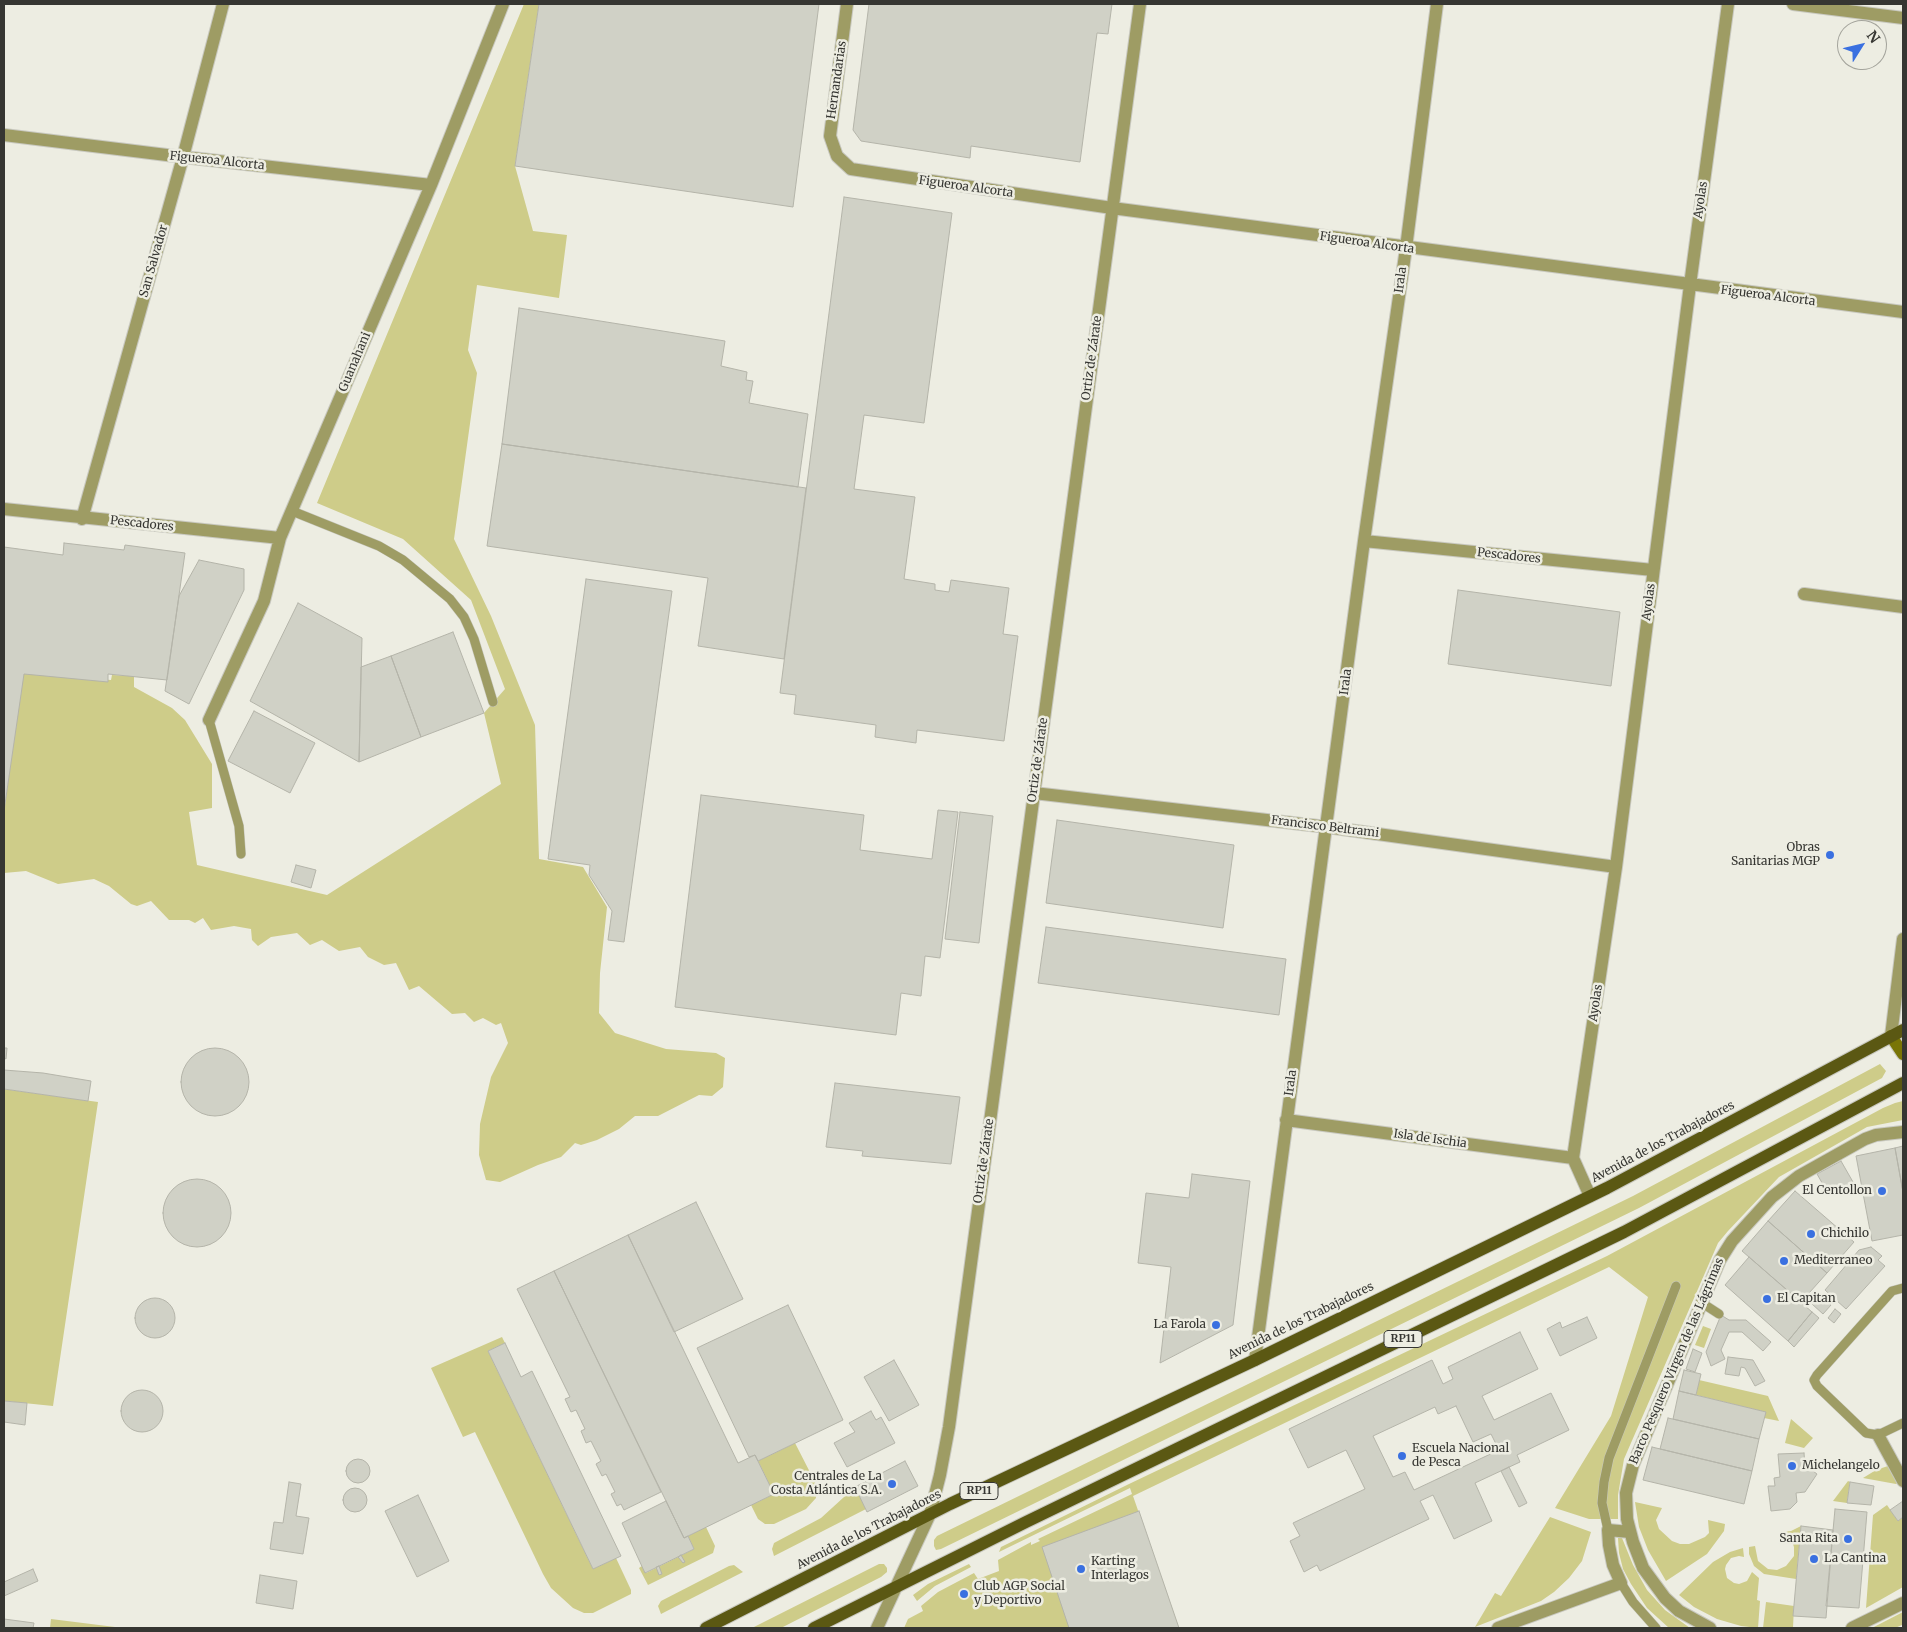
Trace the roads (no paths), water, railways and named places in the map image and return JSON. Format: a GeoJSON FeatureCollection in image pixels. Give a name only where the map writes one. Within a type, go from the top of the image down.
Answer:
{"type":"FeatureCollection","features":[{"type":"Feature","properties":{"kind":"main road","name":"Avenida de los Trabajadores"},"geometry":{"type":"LineString","coordinates":[[706,1628],[930,1514],[1255,1360],[1590,1196],[1903,1030]]}},
{"type":"Feature","properties":{"kind":"main road"},"geometry":{"type":"LineString","coordinates":[[1891,1036],[1903,1054]]}},
{"type":"Feature","properties":{"kind":"main road","name":"RP11"},"geometry":{"type":"LineString","coordinates":[[814,1628],[1044,1513],[1624,1232],[1903,1083]]}},
{"type":"Feature","properties":{"kind":"street","name":"San Salvador"},"geometry":{"type":"LineString","coordinates":[[82,518],[183,157],[223,4]]}},
{"type":"Feature","properties":{"kind":"street","name":"Guanahani"},"geometry":{"type":"LineString","coordinates":[[209,720],[264,601],[280,538],[430,185],[503,4]]}},
{"type":"Feature","properties":{"kind":"street","name":"Hernandarias"},"geometry":{"type":"LineString","coordinates":[[837,156],[830,136],[847,4]]}},
{"type":"Feature","properties":{"kind":"street","name":"Ortiz de Zárate"},"geometry":{"type":"LineString","coordinates":[[877,1628],[930,1514],[940,1475],[949,1426],[1140,4]]}},
{"type":"Feature","properties":{"kind":"street","name":"Irala"},"geometry":{"type":"LineString","coordinates":[[1255,1360],[1364,542],[1406,248],[1437,4]]}},
{"type":"Feature","properties":{"kind":"street","name":"Ayolas"},"geometry":{"type":"LineString","coordinates":[[1574,1158],[1616,867],[1653,570],[1728,4]]}},
{"type":"Feature","properties":{"kind":"street"},"geometry":{"type":"LineString","coordinates":[[1793,4],[1903,18]]}},
{"type":"Feature","properties":{"kind":"street","name":"Figueroa Alcorta"},"geometry":{"type":"LineString","coordinates":[[4,135],[430,185]]}},
{"type":"Feature","properties":{"kind":"street","name":"Figueroa Alcorta"},"geometry":{"type":"LineString","coordinates":[[837,156],[851,169],[1112,208],[1903,312]]}},
{"type":"Feature","properties":{"kind":"street","name":"Pescadores"},"geometry":{"type":"LineString","coordinates":[[4,509],[280,538]]}},
{"type":"Feature","properties":{"kind":"street","name":"Pescadores"},"geometry":{"type":"LineString","coordinates":[[1364,542],[1653,570]]}},
{"type":"Feature","properties":{"kind":"street"},"geometry":{"type":"LineString","coordinates":[[1804,594],[1903,607]]}},
{"type":"Feature","properties":{"kind":"street","name":"Francisco Beltrami"},"geometry":{"type":"LineString","coordinates":[[1034,793],[1327,827],[1616,867]]}},
{"type":"Feature","properties":{"kind":"street"},"geometry":{"type":"LineString","coordinates":[[1891,1036],[1903,939]]}},
{"type":"Feature","properties":{"kind":"street","name":"Isla de Ischia"},"geometry":{"type":"LineString","coordinates":[[1286,1120],[1574,1158]]}},
{"type":"Feature","properties":{"kind":"street","name":"Barco Pesquero Virgen de las Lágrimas"},"geometry":{"type":"LineString","coordinates":[[1710,1628],[1679,1611],[1665,1598],[1643,1568],[1630,1532],[1626,1493],[1633,1465],[1720,1260],[1728,1246],[1753,1216],[1785,1185],[1865,1139],[1876,1135],[1903,1132]]}},
{"type":"Feature","properties":{"kind":"street"},"geometry":{"type":"LineString","coordinates":[[1574,1158],[1590,1196]]}},
{"type":"Feature","properties":{"kind":"street"},"geometry":{"type":"LineString","coordinates":[[1878,1435],[1903,1481]]}},
{"type":"Feature","properties":{"kind":"street"},"geometry":{"type":"LineString","coordinates":[[1498,1628],[1621,1582],[1613,1565],[1608,1530],[1630,1532]]}},
{"type":"Feature","properties":{"kind":"street"},"geometry":{"type":"LineString","coordinates":[[1852,1628],[1903,1603]]}},
{"type":"Feature","properties":{"kind":"lane"},"geometry":{"type":"LineString","coordinates":[[292,511],[379,546],[404,560],[450,599],[464,617],[474,640],[493,702]]}},
{"type":"Feature","properties":{"kind":"lane"},"geometry":{"type":"LineString","coordinates":[[209,720],[234,809],[241,854]]}},
{"type":"Feature","properties":{"kind":"lane"},"geometry":{"type":"LineString","coordinates":[[1608,1530],[1602,1502],[1609,1458],[1676,1286]]}},
{"type":"Feature","properties":{"kind":"lane"},"geometry":{"type":"LineString","coordinates":[[1903,1288],[1892,1291],[1814,1380],[1817,1386],[1862,1430],[1872,1436],[1903,1423]]}},
{"type":"Feature","properties":{"kind":"lane"},"geometry":{"type":"LineString","coordinates":[[1702,1303],[1719,1314]]}},
{"type":"Feature","properties":{"kind":"lane"},"geometry":{"type":"LineString","coordinates":[[1621,1582],[1633,1602],[1656,1628]]}},
{"type":"Feature","properties":{"kind":"place","name":"Obras Sanitarias MGP"},"geometry":{"type":"Point","coordinates":[1830,855]}},
{"type":"Feature","properties":{"kind":"place","name":"El Centollon"},"geometry":{"type":"Point","coordinates":[1882,1191]}},
{"type":"Feature","properties":{"kind":"place","name":"Chichilo"},"geometry":{"type":"Point","coordinates":[1811,1234]}},
{"type":"Feature","properties":{"kind":"place","name":"Mediterraneo"},"geometry":{"type":"Point","coordinates":[1784,1261]}},
{"type":"Feature","properties":{"kind":"place","name":"El Capitan"},"geometry":{"type":"Point","coordinates":[1767,1299]}},
{"type":"Feature","properties":{"kind":"place","name":"La Farola"},"geometry":{"type":"Point","coordinates":[1216,1325]}},
{"type":"Feature","properties":{"kind":"place","name":"Escuela Nacional de Pesca"},"geometry":{"type":"Point","coordinates":[1402,1456]}},
{"type":"Feature","properties":{"kind":"place","name":"Michelangelo"},"geometry":{"type":"Point","coordinates":[1792,1466]}},
{"type":"Feature","properties":{"kind":"place","name":"Centrales de La Costa Atlántica S.A."},"geometry":{"type":"Point","coordinates":[892,1484]}},
{"type":"Feature","properties":{"kind":"place","name":"Santa Rita"},"geometry":{"type":"Point","coordinates":[1848,1539]}},
{"type":"Feature","properties":{"kind":"place","name":"La Cantina"},"geometry":{"type":"Point","coordinates":[1814,1559]}},
{"type":"Feature","properties":{"kind":"place","name":"Karting Interlagos"},"geometry":{"type":"Point","coordinates":[1081,1569]}},
{"type":"Feature","properties":{"kind":"place","name":"Club AGP Social y Deportivo"},"geometry":{"type":"Point","coordinates":[964,1594]}}]}
